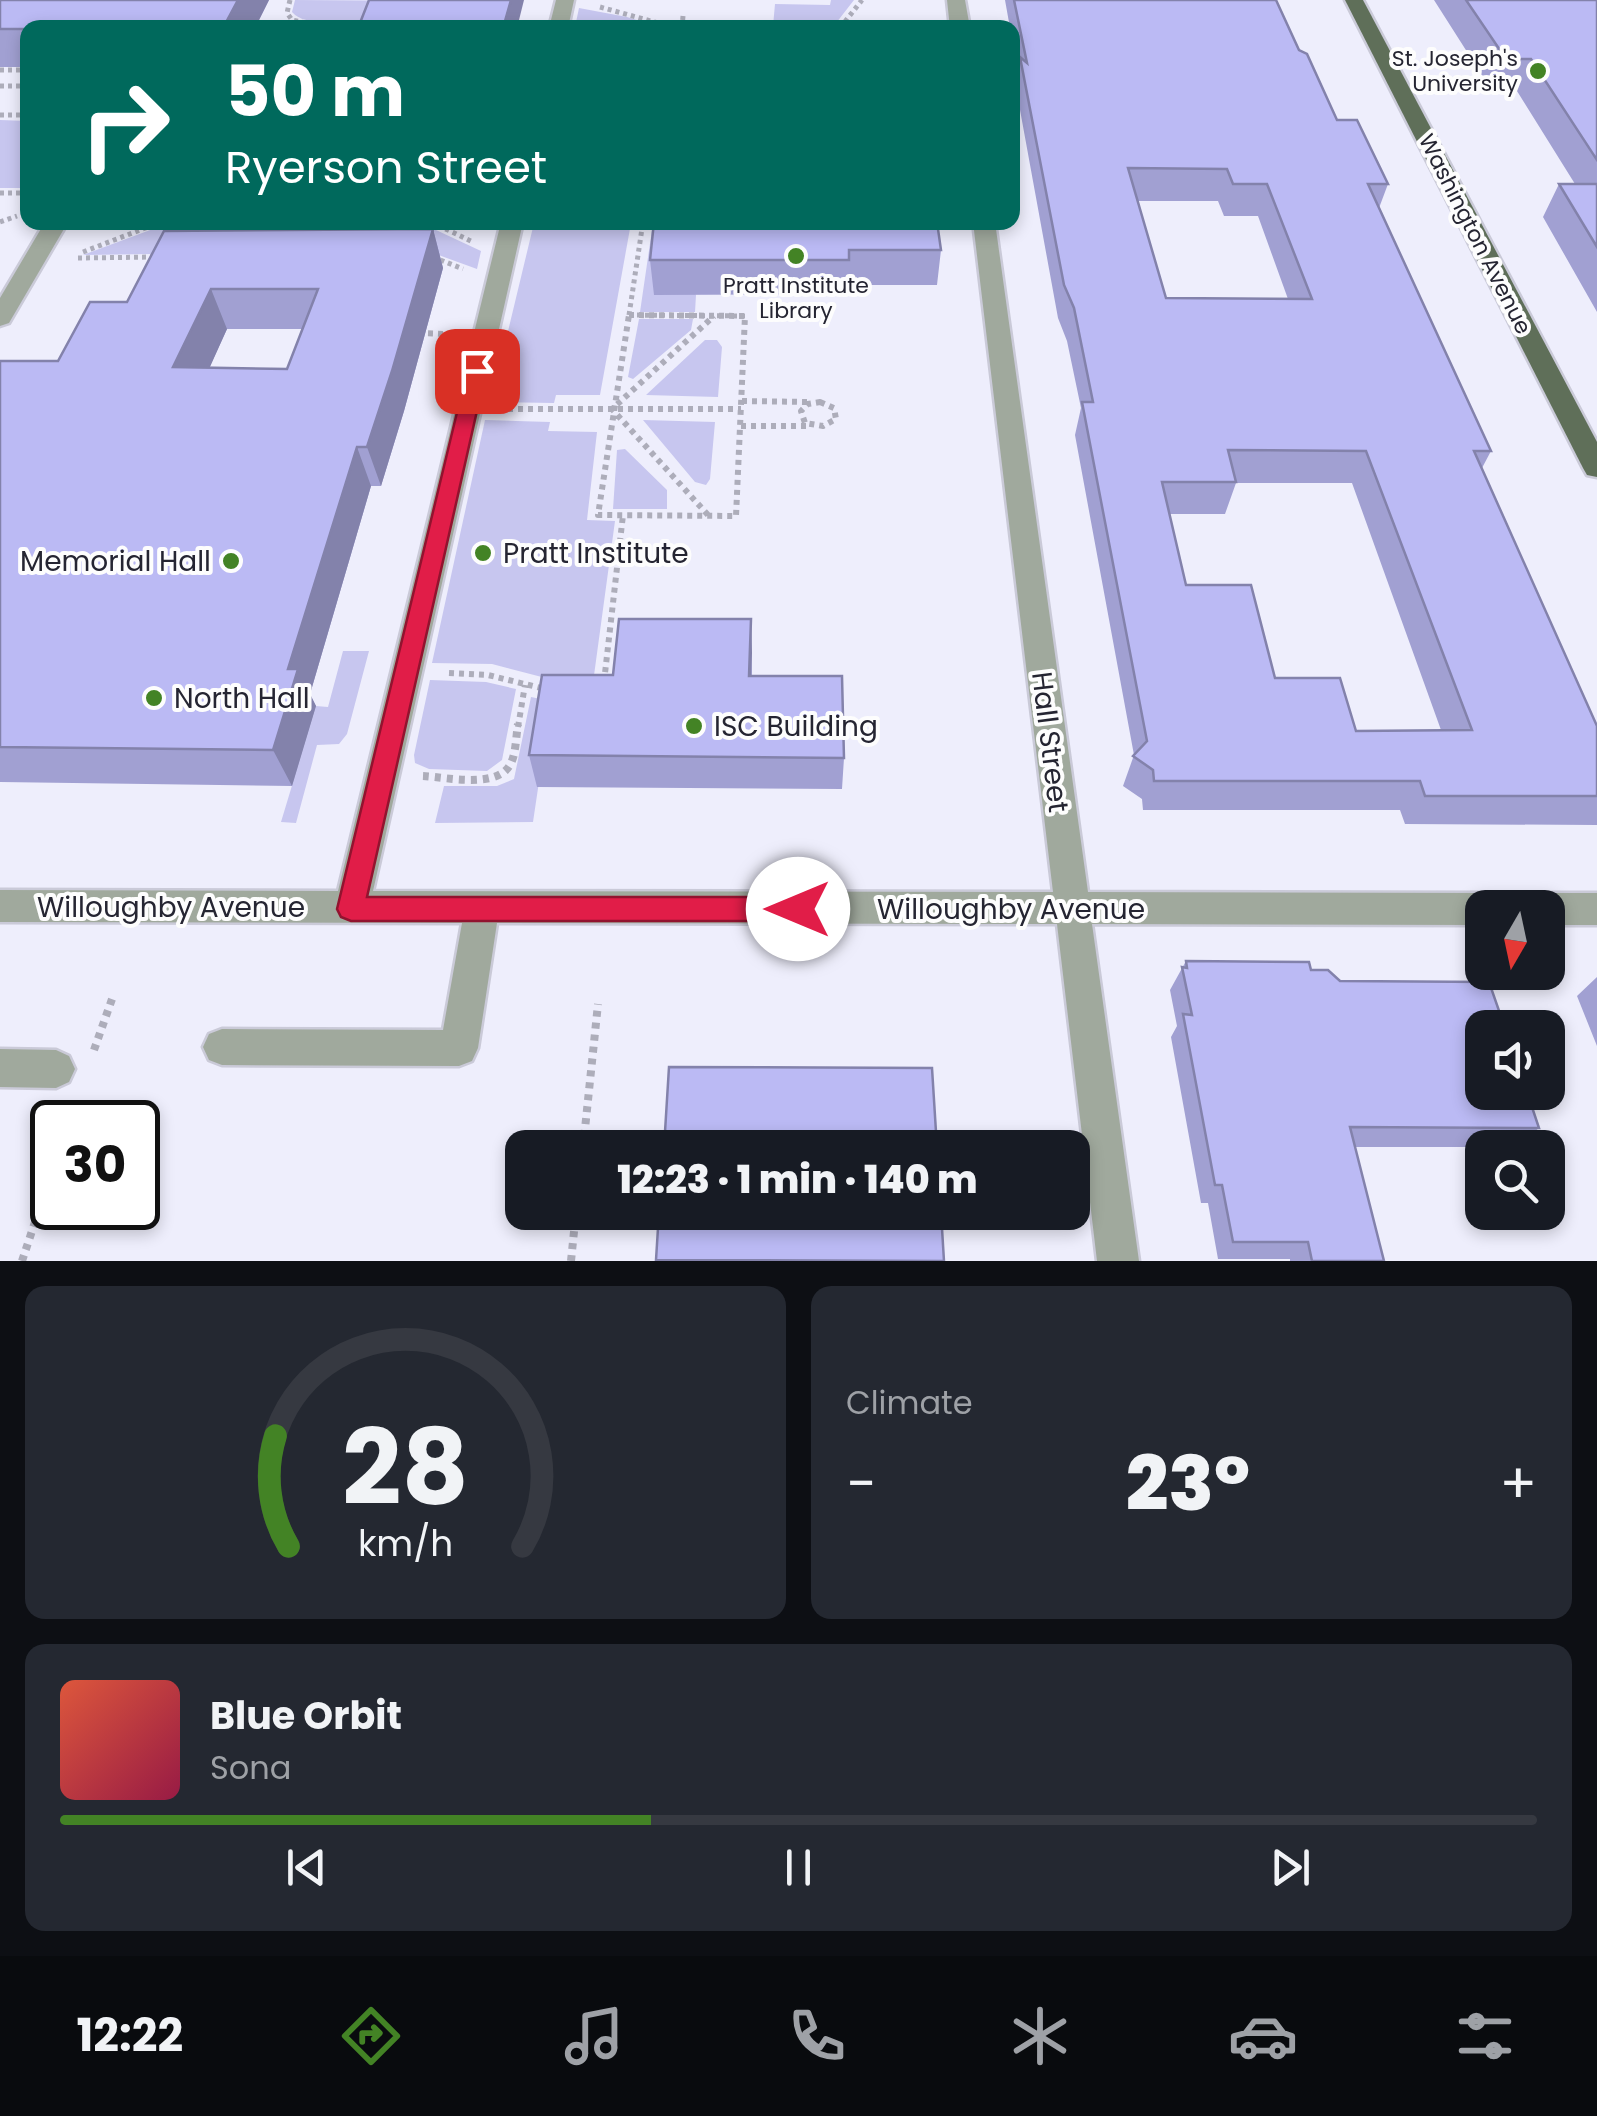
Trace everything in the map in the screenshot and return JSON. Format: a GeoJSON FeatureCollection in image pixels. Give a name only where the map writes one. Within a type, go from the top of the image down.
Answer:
{"type":"FeatureCollection","features":[{"type":"Feature","properties":{"kind":"main road","name":"Washington Avenue"},"geometry":{"type":"LineString","coordinates":[[1354,0],[1597,468]]}},
{"type":"Feature","properties":{"kind":"street"},"geometry":{"type":"LineString","coordinates":[[0,318],[52,230]]}},
{"type":"Feature","properties":{"kind":"street"},"geometry":{"type":"LineString","coordinates":[[351,909],[510,230]]}},
{"type":"Feature","properties":{"kind":"street","name":"Hall Street"},"geometry":{"type":"LineString","coordinates":[[985,230],[1118,1261]]}},
{"type":"Feature","properties":{"kind":"street","name":"Willoughby Avenue"},"geometry":{"type":"LineString","coordinates":[[0,906],[1465,909]]}},
{"type":"Feature","properties":{"kind":"street"},"geometry":{"type":"LineString","coordinates":[[222,1047],[459,1048],[482,909]]}},
{"type":"Feature","properties":{"kind":"street"},"geometry":{"type":"LineString","coordinates":[[1565,909],[1597,909]]}},
{"type":"Feature","properties":{"kind":"street"},"geometry":{"type":"LineString","coordinates":[[0,1068],[56,1069]]}},
{"type":"Feature","properties":{"kind":"path"},"geometry":{"type":"LineString","coordinates":[[564,2],[620,10],[654,20]]}},
{"type":"Feature","properties":{"kind":"path"},"geometry":{"type":"LineString","coordinates":[[684,20],[686,16]]}},
{"type":"Feature","properties":{"kind":"path"},"geometry":{"type":"LineString","coordinates":[[141,230],[67,258],[168,255]]}},
{"type":"Feature","properties":{"kind":"path"},"geometry":{"type":"LineString","coordinates":[[288,230],[286,234],[306,234]]}},
{"type":"Feature","properties":{"kind":"path"},"geometry":{"type":"LineString","coordinates":[[448,230],[488,249]]}},
{"type":"Feature","properties":{"kind":"path"},"geometry":{"type":"LineString","coordinates":[[627,315],[745,316],[736,516],[598,514],[612,409],[627,315],[642,230]]}},
{"type":"Feature","properties":{"kind":"path"},"geometry":{"type":"LineString","coordinates":[[430,256],[464,269]]}},
{"type":"Feature","properties":{"kind":"path"},"geometry":{"type":"LineString","coordinates":[[612,409],[714,316]]}},
{"type":"Feature","properties":{"kind":"path"},"geometry":{"type":"LineString","coordinates":[[410,333],[425,334]]}},
{"type":"Feature","properties":{"kind":"path"},"geometry":{"type":"LineString","coordinates":[[494,409],[820,402],[834,408],[837,416],[828,425],[741,426]]}},
{"type":"Feature","properties":{"kind":"path"},"geometry":{"type":"LineString","coordinates":[[817,426],[802,420],[801,411],[820,402]]}},
{"type":"Feature","properties":{"kind":"path"},"geometry":{"type":"LineString","coordinates":[[612,409],[708,516]]}},
{"type":"Feature","properties":{"kind":"path"},"geometry":{"type":"LineString","coordinates":[[604,684],[624,514]]}},
{"type":"Feature","properties":{"kind":"path"},"geometry":{"type":"LineString","coordinates":[[452,673],[488,674],[563,694]]}},
{"type":"Feature","properties":{"kind":"path"},"geometry":{"type":"LineString","coordinates":[[382,774],[499,775],[511,764],[525,684]]}},
{"type":"Feature","properties":{"kind":"path"},"geometry":{"type":"LineString","coordinates":[[585,1130],[598,1004]]}},
{"type":"Feature","properties":{"kind":"path"},"geometry":{"type":"LineString","coordinates":[[22,1261],[32,1230]]}},
{"type":"Feature","properties":{"kind":"path"},"geometry":{"type":"LineString","coordinates":[[571,1261],[574,1230]]}},
{"type":"Feature","properties":{"kind":"shaded area"},"geometry":{"type":"Polygon","coordinates":[[[295,0],[436,1],[395,20],[305,20],[292,12],[295,0]]]}},
{"type":"Feature","properties":{"kind":"shaded area"},"geometry":{"type":"Polygon","coordinates":[[[831,0],[854,0],[838,20],[774,20],[775,4],[830,5],[831,0]]]}},
{"type":"Feature","properties":{"kind":"shaded area"},"geometry":{"type":"Polygon","coordinates":[[[579,8],[636,20],[576,20],[579,8]]]}},
{"type":"Feature","properties":{"kind":"shaded area"},"geometry":{"type":"Polygon","coordinates":[[[0,120],[20,121],[20,188],[0,188],[0,120]]]}},
{"type":"Feature","properties":{"kind":"shaded area"},"geometry":{"type":"Polygon","coordinates":[[[150,230],[277,230],[151,254],[83,255],[150,230]]]}},
{"type":"Feature","properties":{"kind":"shaded area"},"geometry":{"type":"Polygon","coordinates":[[[436,230],[481,251],[477,269],[433,253],[305,231],[436,230]]]}},
{"type":"Feature","properties":{"kind":"shaded area"},"geometry":{"type":"Polygon","coordinates":[[[532,230],[630,230],[600,395],[556,395],[554,403],[491,402],[532,230]]]}},
{"type":"Feature","properties":{"kind":"shaded area"},"geometry":{"type":"Polygon","coordinates":[[[652,230],[664,230],[696,295],[695,312],[640,312],[652,230]]]}},
{"type":"Feature","properties":{"kind":"shaded area"},"geometry":{"type":"Polygon","coordinates":[[[639,319],[693,319],[691,330],[633,379],[628,377],[639,319]]]}},
{"type":"Feature","properties":{"kind":"shaded area"},"geometry":{"type":"Polygon","coordinates":[[[705,340],[717,340],[722,347],[718,397],[646,395],[705,340]]]}},
{"type":"Feature","properties":{"kind":"shaded area"},"geometry":{"type":"Polygon","coordinates":[[[485,420],[550,422],[548,431],[597,432],[587,520],[615,521],[592,690],[492,664],[432,663],[485,420]]]}},
{"type":"Feature","properties":{"kind":"shaded area"},"geometry":{"type":"Polygon","coordinates":[[[643,420],[715,422],[710,479],[706,485],[695,482],[643,420]]]}},
{"type":"Feature","properties":{"kind":"shaded area"},"geometry":{"type":"Polygon","coordinates":[[[625,449],[667,490],[667,509],[613,509],[617,450],[625,449]]]}},
{"type":"Feature","properties":{"kind":"shaded area"},"geometry":{"type":"Polygon","coordinates":[[[343,651],[369,651],[347,734],[339,744],[317,745],[296,823],[281,822],[316,706],[328,707],[343,651]]]}},
{"type":"Feature","properties":{"kind":"shaded area"},"geometry":{"type":"Polygon","coordinates":[[[430,680],[486,682],[516,689],[502,760],[487,771],[429,769],[415,763],[430,680]]]}},
{"type":"Feature","properties":{"kind":"shaded area"},"geometry":{"type":"Polygon","coordinates":[[[531,697],[580,707],[550,708],[533,822],[435,823],[444,786],[497,786],[514,779],[531,697]]]}},
{"type":"Feature","properties":{"kind":"building"},"geometry":{"type":"Polygon","coordinates":[[[0,0],[238,0],[227,20],[20,20],[20,29],[0,29],[0,0]]]}},
{"type":"Feature","properties":{"kind":"building"},"geometry":{"type":"Polygon","coordinates":[[[369,0],[511,0],[505,20],[361,20],[369,0]]]}},
{"type":"Feature","properties":{"kind":"building"},"geometry":{"type":"Polygon","coordinates":[[[1014,0],[1276,0],[1299,50],[1307,54],[1337,120],[1357,120],[1388,184],[1368,184],[1491,451],[1474,451],[1597,726],[1597,796],[1425,796],[1420,781],[1154,781],[1153,770],[1133,756],[1147,741],[1082,402],[1093,402],[1074,308],[1064,285],[1020,57],[1027,63],[1014,0]],[[1128,168],[1166,298],[1312,299],[1267,184],[1233,184],[1227,169],[1128,168]],[[1228,450],[1236,482],[1162,482],[1186,585],[1251,585],[1275,678],[1340,678],[1356,731],[1472,730],[1366,451],[1228,450]]]}},
{"type":"Feature","properties":{"kind":"building"},"geometry":{"type":"Polygon","coordinates":[[[1466,0],[1597,0],[1597,160],[1531,59],[1506,59],[1466,0]]]}},
{"type":"Feature","properties":{"kind":"building"},"geometry":{"type":"Polygon","coordinates":[[[1559,184],[1597,184],[1597,247],[1559,184]]]}},
{"type":"Feature","properties":{"kind":"building"},"geometry":{"type":"Polygon","coordinates":[[[433,230],[367,447],[357,447],[288,669],[298,669],[273,750],[0,747],[0,361],[58,361],[90,302],[127,302],[164,231],[433,230]],[[211,289],[173,367],[287,369],[318,289],[211,289]]]}},
{"type":"Feature","properties":{"kind":"building"},"geometry":{"type":"Polygon","coordinates":[[[653,230],[938,230],[941,250],[849,250],[849,260],[650,260],[653,230]]]}},
{"type":"Feature","properties":{"kind":"building","name":"ISC Building"},"geometry":{"type":"Polygon","coordinates":[[[619,619],[751,619],[749,676],[842,676],[844,758],[529,755],[542,675],[613,675],[619,619]]]}},
{"type":"Feature","properties":{"kind":"building"},"geometry":{"type":"Polygon","coordinates":[[[1186,961],[1309,962],[1311,970],[1328,970],[1340,981],[1465,982],[1465,990],[1492,990],[1499,1010],[1465,1010],[1465,1110],[1533,1110],[1539,1128],[1350,1127],[1384,1261],[1312,1261],[1308,1242],[1233,1242],[1222,1185],[1215,1185],[1183,1014],[1192,1015],[1182,967],[1187,968],[1186,961]]]}},
{"type":"Feature","properties":{"kind":"building"},"geometry":{"type":"Polygon","coordinates":[[[669,1067],[932,1068],[936,1130],[665,1130],[669,1067]]]}},
{"type":"Feature","properties":{"kind":"building"},"geometry":{"type":"Polygon","coordinates":[[[658,1230],[942,1230],[944,1261],[656,1260],[658,1230]]]}},
{"type":"Feature","properties":{"kind":"place","name":"St. Joseph's University"},"geometry":{"type":"Point","coordinates":[1538,71]}},
{"type":"Feature","properties":{"kind":"place","name":"Pratt Institute Library"},"geometry":{"type":"Point","coordinates":[796,256]}},
{"type":"Feature","properties":{"kind":"place","name":"Pratt Institute"},"geometry":{"type":"Point","coordinates":[483,553]}},
{"type":"Feature","properties":{"kind":"place","name":"Memorial Hall"},"geometry":{"type":"Point","coordinates":[231,561]}},
{"type":"Feature","properties":{"kind":"place","name":"North Hall"},"geometry":{"type":"Point","coordinates":[154,698]}},
{"type":"Feature","properties":{"kind":"place","name":"ISC Building"},"geometry":{"type":"Point","coordinates":[694,726]}},
{"type":"Feature","properties":{"kind":"route"},"geometry":{"type":"LineString","coordinates":[[477,371],[351,909],[798,909]]}}]}
